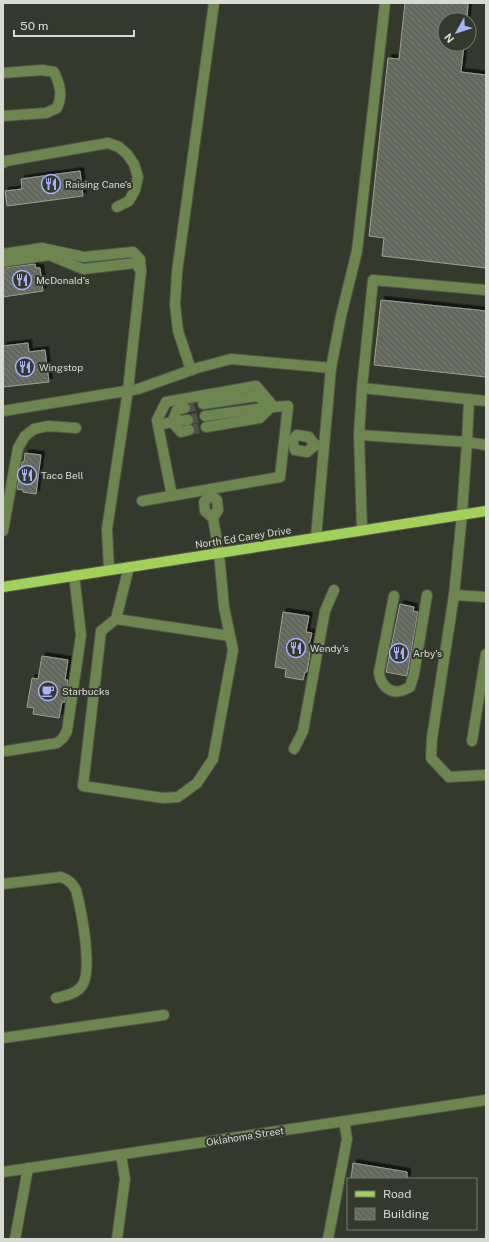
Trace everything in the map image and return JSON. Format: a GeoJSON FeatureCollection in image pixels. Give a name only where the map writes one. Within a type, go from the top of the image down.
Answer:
{"type":"FeatureCollection","features":[{"type":"Feature","properties":{"kind":"main road","name":"North Ed Carey Drive"},"geometry":{"type":"LineString","coordinates":[[3,587],[362,529],[486,511]]}},
{"type":"Feature","properties":{"kind":"street"},"geometry":{"type":"LineString","coordinates":[[191,370],[178,331],[175,305],[178,265],[214,3]]}},
{"type":"Feature","properties":{"kind":"street"},"geometry":{"type":"LineString","coordinates":[[316,537],[319,446],[341,316],[357,251],[385,3]]}},
{"type":"Feature","properties":{"kind":"street"},"geometry":{"type":"LineString","coordinates":[[3,73],[42,70],[54,72],[60,85],[61,100],[57,108],[46,113],[3,116]]}},
{"type":"Feature","properties":{"kind":"street"},"geometry":{"type":"LineString","coordinates":[[3,163],[6,161],[108,143],[119,147],[134,164],[138,177],[135,190],[129,201],[117,207]]}},
{"type":"Feature","properties":{"kind":"street"},"geometry":{"type":"LineString","coordinates":[[3,254],[42,248],[84,257],[133,252],[140,259],[141,272],[128,390],[107,529],[108,570]]}},
{"type":"Feature","properties":{"kind":"street"},"geometry":{"type":"LineString","coordinates":[[3,262],[49,255],[83,269],[136,263],[141,272]]}},
{"type":"Feature","properties":{"kind":"street"},"geometry":{"type":"LineString","coordinates":[[362,529],[359,435],[362,388],[373,280],[486,290]]}},
{"type":"Feature","properties":{"kind":"street"},"geometry":{"type":"LineString","coordinates":[[3,411],[138,389],[191,370],[231,359],[331,368]]}},
{"type":"Feature","properties":{"kind":"street"},"geometry":{"type":"LineString","coordinates":[[172,496],[157,420],[166,402],[256,386],[273,407]]}},
{"type":"Feature","properties":{"kind":"street"},"geometry":{"type":"LineString","coordinates":[[362,388],[486,400]]}},
{"type":"Feature","properties":{"kind":"street"},"geometry":{"type":"LineString","coordinates":[[203,404],[258,396],[273,407]]}},
{"type":"Feature","properties":{"kind":"street"},"geometry":{"type":"LineString","coordinates":[[469,399],[462,514],[454,595],[432,738],[431,758],[449,777],[486,775]]}},
{"type":"Feature","properties":{"kind":"street"},"geometry":{"type":"LineString","coordinates":[[142,501],[211,492],[280,477],[288,441],[288,406],[205,416]]}},
{"type":"Feature","properties":{"kind":"street"},"geometry":{"type":"LineString","coordinates":[[206,427],[260,418],[273,407]]}},
{"type":"Feature","properties":{"kind":"street"},"geometry":{"type":"LineString","coordinates":[[172,422],[177,410],[185,408]]}},
{"type":"Feature","properties":{"kind":"street"},"geometry":{"type":"LineString","coordinates":[[158,425],[188,420]]}},
{"type":"Feature","properties":{"kind":"street"},"geometry":{"type":"LineString","coordinates":[[172,422],[181,432],[189,430]]}},
{"type":"Feature","properties":{"kind":"street"},"geometry":{"type":"LineString","coordinates":[[3,531],[18,448],[26,436],[34,429],[48,426],[76,428]]}},
{"type":"Feature","properties":{"kind":"street"},"geometry":{"type":"LineString","coordinates":[[359,435],[467,442],[486,445]]}},
{"type":"Feature","properties":{"kind":"street"},"geometry":{"type":"LineString","coordinates":[[288,441],[295,450],[307,452],[319,446]]}},
{"type":"Feature","properties":{"kind":"street"},"geometry":{"type":"LineString","coordinates":[[129,567],[116,619],[101,631],[83,786],[162,798],[178,797],[198,783],[213,759],[233,650],[224,607],[219,553],[213,518],[218,510],[218,500],[211,492]]}},
{"type":"Feature","properties":{"kind":"street"},"geometry":{"type":"LineString","coordinates":[[6,751],[57,743],[63,738],[67,731],[81,635],[74,576]]}},
{"type":"Feature","properties":{"kind":"street"},"geometry":{"type":"LineString","coordinates":[[294,749],[303,731],[325,611],[334,590]]}},
{"type":"Feature","properties":{"kind":"street"},"geometry":{"type":"LineString","coordinates":[[394,596],[378,672],[380,680],[386,688],[393,691],[401,691],[410,686],[414,674],[427,595]]}},
{"type":"Feature","properties":{"kind":"street"},"geometry":{"type":"LineString","coordinates":[[454,595],[486,597]]}},
{"type":"Feature","properties":{"kind":"street"},"geometry":{"type":"LineString","coordinates":[[116,619],[230,636]]}},
{"type":"Feature","properties":{"kind":"street"},"geometry":{"type":"LineString","coordinates":[[472,741],[486,654]]}},
{"type":"Feature","properties":{"kind":"street"},"geometry":{"type":"LineString","coordinates":[[3,884],[61,877],[67,879],[73,884],[76,890],[84,937],[87,965],[86,979],[81,987],[72,993],[56,998]]}},
{"type":"Feature","properties":{"kind":"street"},"geometry":{"type":"LineString","coordinates":[[3,1038],[164,1015]]}},
{"type":"Feature","properties":{"kind":"street","name":"Oklahoma Street"},"geometry":{"type":"LineString","coordinates":[[3,1172],[486,1100]]}},
{"type":"Feature","properties":{"kind":"street"},"geometry":{"type":"LineString","coordinates":[[328,1239],[347,1140],[344,1121]]}},
{"type":"Feature","properties":{"kind":"street"},"geometry":{"type":"LineString","coordinates":[[117,1239],[125,1179],[120,1155]]}},
{"type":"Feature","properties":{"kind":"street"},"geometry":{"type":"LineString","coordinates":[[16,1239],[28,1168]]}},
{"type":"Feature","properties":{"kind":"building"},"geometry":{"type":"Polygon","coordinates":[[[405,3],[468,3],[467,12],[437,12],[437,52],[463,52],[461,72],[486,75],[486,268],[382,256],[384,238],[369,236],[388,58],[399,59],[405,3]]]}},
{"type":"Feature","properties":{"kind":"building","name":"Raising Cane's"},"geometry":{"type":"Polygon","coordinates":[[[80,171],[83,196],[7,206],[5,191],[22,189],[21,179],[80,171]]]}},
{"type":"Feature","properties":{"kind":"building","name":"McDonald's"},"geometry":{"type":"Polygon","coordinates":[[[35,264],[36,268],[40,268],[43,291],[3,297],[3,268],[35,264]]]}},
{"type":"Feature","properties":{"kind":"building"},"geometry":{"type":"Polygon","coordinates":[[[381,300],[486,311],[486,377],[374,365],[381,300]]]}},
{"type":"Feature","properties":{"kind":"building","name":"Wingstop"},"geometry":{"type":"Polygon","coordinates":[[[28,343],[29,352],[45,350],[49,382],[3,387],[3,346],[28,343]]]}},
{"type":"Feature","properties":{"kind":"building","name":"Taco Bell"},"geometry":{"type":"Polygon","coordinates":[[[25,453],[41,455],[36,494],[23,492],[23,490],[17,489],[25,453]]]}},
{"type":"Feature","properties":{"kind":"building","name":"Arby's"},"geometry":{"type":"Polygon","coordinates":[[[400,604],[414,607],[413,611],[418,612],[407,676],[386,672],[400,604]]]}},
{"type":"Feature","properties":{"kind":"building","name":"Wendy's"},"geometry":{"type":"Polygon","coordinates":[[[283,612],[309,616],[306,632],[312,633],[309,645],[311,646],[307,672],[305,672],[303,680],[285,677],[286,669],[275,667],[283,612]]]}},
{"type":"Feature","properties":{"kind":"building","name":"Starbucks"},"geometry":{"type":"Polygon","coordinates":[[[42,656],[68,660],[65,680],[68,680],[65,702],[62,702],[59,718],[33,714],[34,708],[27,707],[32,678],[38,679],[42,656]]]}},
{"type":"Feature","properties":{"kind":"building"},"geometry":{"type":"Polygon","coordinates":[[[353,1163],[407,1172],[407,1178],[351,1178],[353,1163]]]}},
{"type":"Feature","properties":{"kind":"tunnel"},"geometry":{"type":"LineString","coordinates":[[185,408],[203,404]]}},
{"type":"Feature","properties":{"kind":"tunnel"},"geometry":{"type":"LineString","coordinates":[[188,420],[205,416]]}},
{"type":"Feature","properties":{"kind":"tunnel"},"geometry":{"type":"LineString","coordinates":[[189,430],[206,427]]}},
{"type":"Feature","properties":{"kind":"place","name":"Raising Cane's"},"geometry":{"type":"Point","coordinates":[51,184]}},
{"type":"Feature","properties":{"kind":"place","name":"McDonald's"},"geometry":{"type":"Point","coordinates":[22,280]}},
{"type":"Feature","properties":{"kind":"place","name":"Wingstop"},"geometry":{"type":"Point","coordinates":[25,367]}},
{"type":"Feature","properties":{"kind":"place","name":"Taco Bell"},"geometry":{"type":"Point","coordinates":[27,475]}},
{"type":"Feature","properties":{"kind":"place","name":"Wendy's"},"geometry":{"type":"Point","coordinates":[296,648]}},
{"type":"Feature","properties":{"kind":"place","name":"Arby's"},"geometry":{"type":"Point","coordinates":[399,653]}},
{"type":"Feature","properties":{"kind":"place","name":"Starbucks"},"geometry":{"type":"Point","coordinates":[48,691]}}]}
